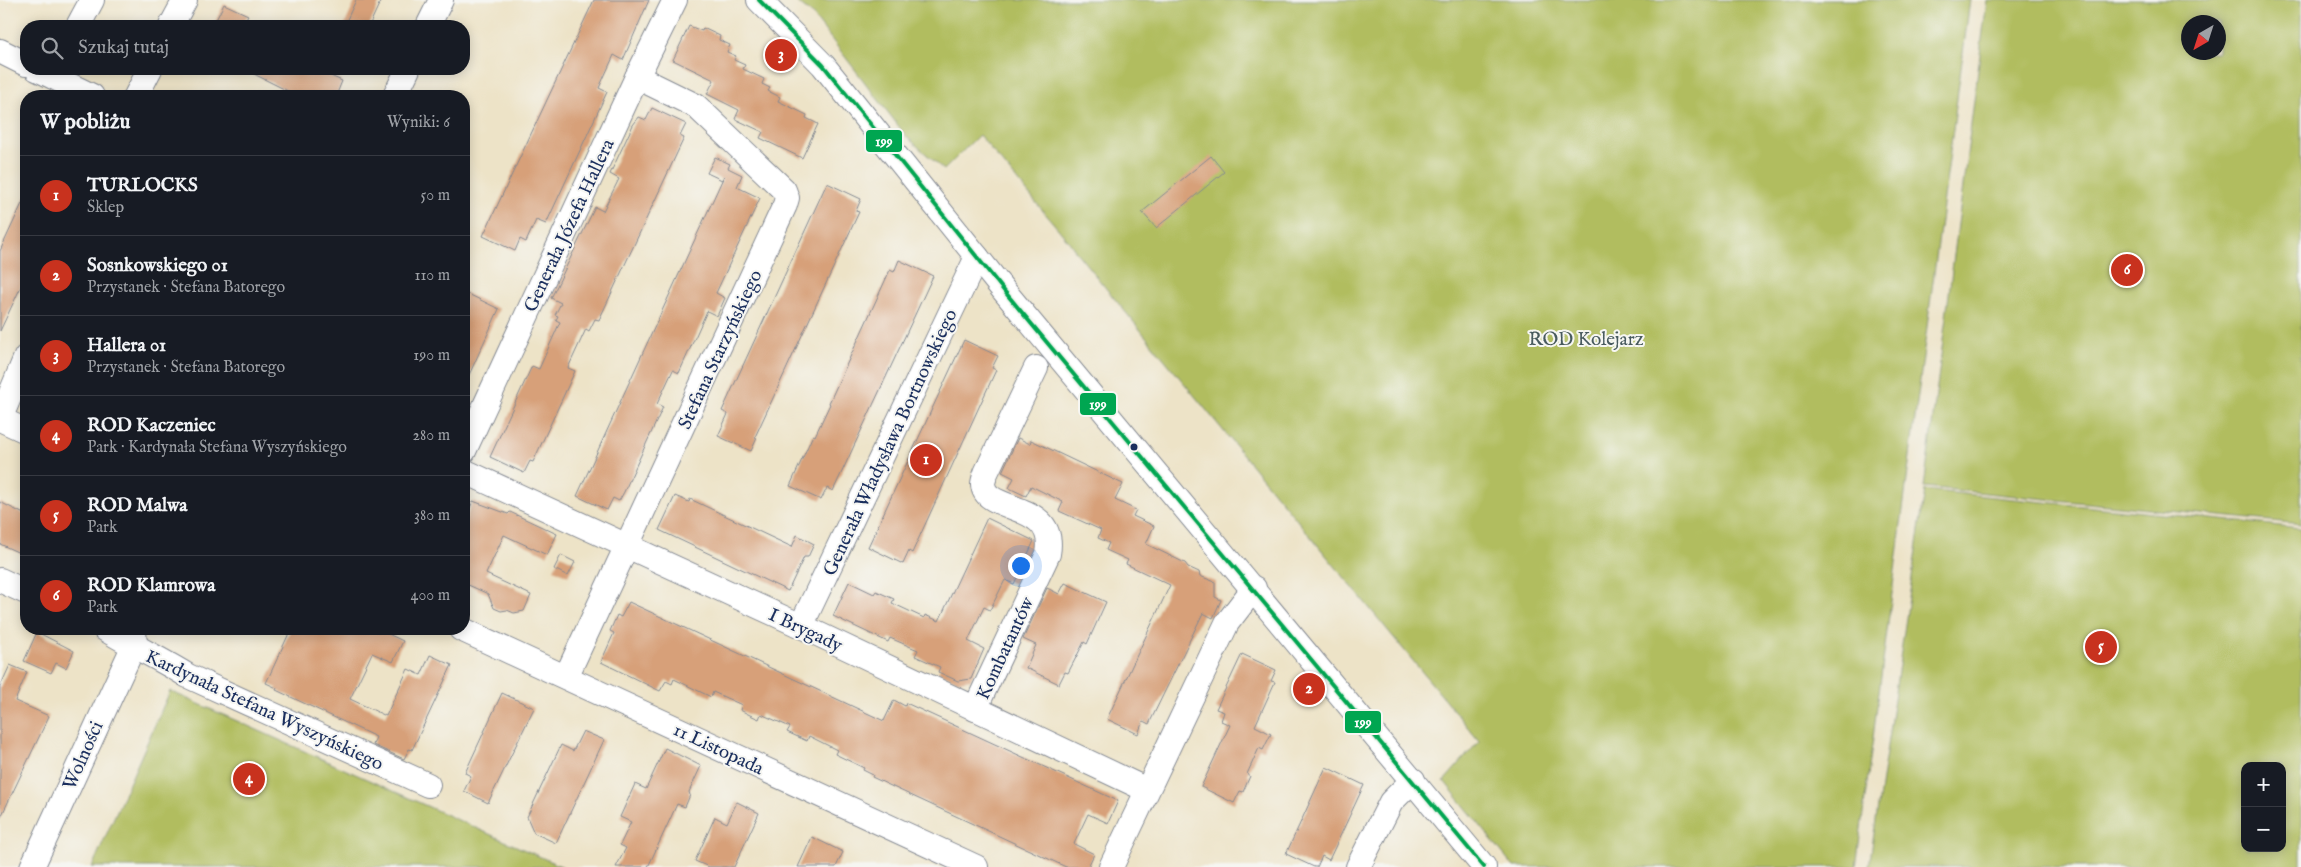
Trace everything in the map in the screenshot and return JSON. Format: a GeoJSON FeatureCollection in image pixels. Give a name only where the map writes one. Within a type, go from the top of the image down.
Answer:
{"type":"FeatureCollection","features":[{"type":"Feature","properties":{"kind":"street"},"geometry":{"type":"LineString","coordinates":[[81,20],[92,0]]}},
{"type":"Feature","properties":{"kind":"street"},"geometry":{"type":"LineString","coordinates":[[174,20],[184,0]]}},
{"type":"Feature","properties":{"kind":"street"},"geometry":{"type":"LineString","coordinates":[[431,20],[441,0]]}},
{"type":"Feature","properties":{"kind":"street","name":"Generała Józefa Hallera"},"geometry":{"type":"LineString","coordinates":[[470,438],[637,77],[675,0]]}},
{"type":"Feature","properties":{"kind":"street"},"geometry":{"type":"LineString","coordinates":[[760,0],[823,65],[977,257],[1484,867]]}},
{"type":"Feature","properties":{"kind":"street"},"geometry":{"type":"LineString","coordinates":[[0,51],[20,61]]}},
{"type":"Feature","properties":{"kind":"street"},"geometry":{"type":"LineString","coordinates":[[56,75],[82,90]]}},
{"type":"Feature","properties":{"kind":"street"},"geometry":{"type":"LineString","coordinates":[[139,90],[147,75]]}},
{"type":"Feature","properties":{"kind":"street"},"geometry":{"type":"LineString","coordinates":[[398,90],[405,75]]}},
{"type":"Feature","properties":{"kind":"street","name":"Stefana Starzyńskiego"},"geometry":{"type":"LineString","coordinates":[[566,677],[787,198],[784,190],[696,106],[637,77]]}},
{"type":"Feature","properties":{"kind":"street","name":"Generała Władysława Bortnowskiego"},"geometry":{"type":"LineString","coordinates":[[801,626],[977,257]]}},
{"type":"Feature","properties":{"kind":"street","name":"Kombatantów"},"geometry":{"type":"LineString","coordinates":[[975,709],[1048,554],[1050,543],[1048,532],[1040,522],[1029,514],[995,500],[986,493],[983,484],[986,473],[1036,368]]}},
{"type":"Feature","properties":{"kind":"street"},"geometry":{"type":"LineString","coordinates":[[20,371],[0,419],[20,428]]}},
{"type":"Feature","properties":{"kind":"street","name":"I Brygady"},"geometry":{"type":"LineString","coordinates":[[470,474],[801,626],[1147,790]]}},
{"type":"Feature","properties":{"kind":"street"},"geometry":{"type":"LineString","coordinates":[[0,580],[20,589]]}},
{"type":"Feature","properties":{"kind":"street"},"geometry":{"type":"LineString","coordinates":[[1112,867],[1227,623],[1254,588]]}},
{"type":"Feature","properties":{"kind":"street","name":"11 Listopada"},"geometry":{"type":"LineString","coordinates":[[470,633],[976,867]]}},
{"type":"Feature","properties":{"kind":"street","name":"Kardynała Stefana Wyszyńskiego"},"geometry":{"type":"LineString","coordinates":[[138,637],[163,660],[188,676],[428,784]]}},
{"type":"Feature","properties":{"kind":"street","name":"Wolności"},"geometry":{"type":"LineString","coordinates":[[32,867],[138,637]]}},
{"type":"Feature","properties":{"kind":"street"},"geometry":{"type":"LineString","coordinates":[[1358,867],[1390,802],[1413,780]]}},
{"type":"Feature","properties":{"kind":"green space","name":"ROD Kolejarz"},"geometry":{"type":"Polygon","coordinates":[[[794,0],[1970,0],[1856,867],[1514,867],[1444,781],[1479,741],[1070,243],[979,135],[944,170],[907,137],[812,14],[794,0]]]}},
{"type":"Feature","properties":{"kind":"green space"},"geometry":{"type":"Polygon","coordinates":[[[1987,0],[2301,0],[2301,524],[1924,487],[1987,0]]]}},
{"type":"Feature","properties":{"kind":"green space"},"geometry":{"type":"Polygon","coordinates":[[[1925,490],[2301,528],[2301,867],[1869,867],[1925,490]]]}},
{"type":"Feature","properties":{"kind":"green space"},"geometry":{"type":"Polygon","coordinates":[[[170,691],[563,867],[92,867],[170,691]]]}},
{"type":"Feature","properties":{"kind":"building"},"geometry":{"type":"Polygon","coordinates":[[[356,0],[381,0],[372,20],[347,20],[356,0]]]}},
{"type":"Feature","properties":{"kind":"building"},"geometry":{"type":"Polygon","coordinates":[[[594,0],[649,0],[623,60],[614,55],[599,88],[607,92],[546,224],[536,220],[526,242],[520,239],[515,251],[483,236],[594,0]]]}},
{"type":"Feature","properties":{"kind":"building"},"geometry":{"type":"Polygon","coordinates":[[[224,4],[248,15],[245,20],[216,20],[224,4]]]}},
{"type":"Feature","properties":{"kind":"building"},"geometry":{"type":"Polygon","coordinates":[[[689,26],[702,31],[703,28],[720,36],[719,40],[730,45],[727,52],[736,56],[734,60],[745,65],[743,69],[764,79],[762,84],[770,88],[768,91],[780,97],[778,101],[807,115],[806,118],[818,124],[802,158],[760,138],[763,132],[735,119],[739,110],[707,94],[714,80],[673,60],[689,26]]]}},
{"type":"Feature","properties":{"kind":"building"},"geometry":{"type":"Polygon","coordinates":[[[256,75],[328,75],[342,81],[338,90],[286,90],[256,75]]]}},
{"type":"Feature","properties":{"kind":"building"},"geometry":{"type":"Polygon","coordinates":[[[652,108],[686,124],[680,136],[684,138],[599,320],[595,319],[589,331],[586,329],[568,368],[575,371],[533,462],[530,461],[524,473],[490,457],[532,366],[539,369],[560,322],[556,320],[558,316],[555,315],[561,303],[551,298],[595,207],[603,211],[619,179],[610,174],[633,125],[639,117],[646,120],[652,108]]]}},
{"type":"Feature","properties":{"kind":"building"},"geometry":{"type":"Polygon","coordinates":[[[1211,156],[1224,172],[1156,228],[1142,212],[1211,156]]]}},
{"type":"Feature","properties":{"kind":"building"},"geometry":{"type":"Polygon","coordinates":[[[715,157],[730,164],[728,168],[742,175],[737,187],[760,198],[716,293],[725,298],[717,316],[707,311],[679,373],[673,370],[657,404],[663,407],[624,492],[619,501],[613,498],[607,510],[577,496],[724,176],[722,180],[707,173],[715,157]]]}},
{"type":"Feature","properties":{"kind":"building"},"geometry":{"type":"Polygon","coordinates":[[[827,183],[861,199],[856,211],[859,212],[755,437],[757,438],[751,451],[718,436],[728,414],[722,411],[827,183]]]}},
{"type":"Feature","properties":{"kind":"building"},"geometry":{"type":"Polygon","coordinates":[[[20,208],[20,289],[0,331],[0,251],[20,208]]]}},
{"type":"Feature","properties":{"kind":"building"},"geometry":{"type":"Polygon","coordinates":[[[899,260],[933,276],[833,491],[827,488],[821,500],[790,486],[813,435],[815,436],[830,404],[890,270],[894,272],[899,260]]]}},
{"type":"Feature","properties":{"kind":"building"},"geometry":{"type":"Polygon","coordinates":[[[470,295],[499,309],[470,373],[470,295]]]}},
{"type":"Feature","properties":{"kind":"building"},"geometry":{"type":"Polygon","coordinates":[[[964,340],[998,356],[992,368],[996,370],[912,553],[909,551],[903,564],[868,547],[964,340]]]}},
{"type":"Feature","properties":{"kind":"building"},"geometry":{"type":"Polygon","coordinates":[[[1018,438],[1030,444],[1031,440],[1123,484],[1115,500],[1136,510],[1133,516],[1154,526],[1146,544],[1185,563],[1188,567],[1199,572],[1200,576],[1215,582],[1215,597],[1221,600],[1213,618],[1203,613],[1149,724],[1143,721],[1138,734],[1107,719],[1170,585],[1126,564],[1128,560],[1106,550],[1109,543],[1098,538],[1101,530],[1059,511],[1063,502],[1031,486],[1026,496],[1009,488],[1014,478],[1002,472],[1018,438]]]}},
{"type":"Feature","properties":{"kind":"building"},"geometry":{"type":"Polygon","coordinates":[[[675,496],[689,502],[690,499],[792,547],[797,535],[814,544],[808,557],[804,557],[788,591],[659,530],[675,496]]]}},
{"type":"Feature","properties":{"kind":"building"},"geometry":{"type":"Polygon","coordinates":[[[473,501],[508,514],[510,512],[557,534],[547,555],[504,535],[486,574],[531,595],[524,611],[514,613],[494,608],[488,594],[470,586],[470,508],[473,501]]]}},
{"type":"Feature","properties":{"kind":"building"},"geometry":{"type":"Polygon","coordinates":[[[0,502],[20,512],[20,553],[0,544],[0,502]]]}},
{"type":"Feature","properties":{"kind":"building"},"geometry":{"type":"Polygon","coordinates":[[[987,518],[1034,541],[1014,584],[1005,580],[990,610],[984,607],[968,641],[984,649],[971,679],[958,681],[938,672],[940,667],[915,656],[918,650],[890,638],[888,642],[833,616],[849,582],[874,594],[876,591],[894,599],[892,603],[924,618],[925,615],[939,621],[987,518]]]}},
{"type":"Feature","properties":{"kind":"building"},"geometry":{"type":"Polygon","coordinates":[[[561,555],[575,562],[568,576],[554,569],[561,555]]]}},
{"type":"Feature","properties":{"kind":"building"},"geometry":{"type":"Polygon","coordinates":[[[1065,583],[1106,602],[1087,644],[1084,642],[1068,673],[1065,672],[1059,684],[1026,668],[1036,645],[1023,639],[1047,588],[1059,594],[1065,583]]]}},
{"type":"Feature","properties":{"kind":"building"},"geometry":{"type":"Polygon","coordinates":[[[629,602],[884,721],[894,700],[905,706],[906,703],[1118,801],[1108,823],[1088,814],[1074,844],[1094,854],[1088,867],[1066,867],[893,787],[872,777],[873,775],[863,770],[864,768],[835,754],[837,750],[809,736],[807,741],[787,732],[790,727],[761,714],[759,719],[750,715],[740,710],[742,705],[713,692],[711,697],[674,679],[672,684],[666,681],[660,691],[601,662],[614,633],[610,631],[617,615],[621,617],[629,602]]]}},
{"type":"Feature","properties":{"kind":"building"},"geometry":{"type":"Polygon","coordinates":[[[36,635],[43,635],[74,651],[66,668],[56,663],[51,673],[24,661],[36,635]]]}},
{"type":"Feature","properties":{"kind":"building"},"geometry":{"type":"Polygon","coordinates":[[[288,635],[390,635],[403,641],[393,662],[372,653],[350,699],[386,716],[408,669],[421,675],[430,655],[452,665],[412,750],[409,749],[404,759],[373,745],[376,737],[276,690],[277,688],[266,683],[288,635]]]}},
{"type":"Feature","properties":{"kind":"building"},"geometry":{"type":"Polygon","coordinates":[[[1242,654],[1276,670],[1271,681],[1275,682],[1255,726],[1271,734],[1263,750],[1259,748],[1247,774],[1250,776],[1243,792],[1240,791],[1234,803],[1201,787],[1230,725],[1221,721],[1224,712],[1216,709],[1242,654]]]}},
{"type":"Feature","properties":{"kind":"building"},"geometry":{"type":"Polygon","coordinates":[[[10,665],[27,672],[15,701],[49,716],[0,819],[0,687],[10,665]]]}},
{"type":"Feature","properties":{"kind":"building"},"geometry":{"type":"Polygon","coordinates":[[[502,693],[534,708],[488,803],[464,791],[471,776],[465,773],[502,693]]]}},
{"type":"Feature","properties":{"kind":"building"},"geometry":{"type":"Polygon","coordinates":[[[583,731],[604,740],[556,843],[534,833],[527,817],[561,745],[573,751],[583,731]]]}},
{"type":"Feature","properties":{"kind":"building"},"geometry":{"type":"Polygon","coordinates":[[[665,748],[701,766],[689,792],[690,795],[685,807],[677,804],[648,867],[616,867],[626,848],[620,845],[631,822],[620,817],[635,784],[646,789],[665,748]]]}},
{"type":"Feature","properties":{"kind":"building"},"geometry":{"type":"Polygon","coordinates":[[[1326,767],[1364,785],[1329,860],[1322,856],[1317,867],[1314,867],[1286,854],[1326,767]]]}},
{"type":"Feature","properties":{"kind":"building"},"geometry":{"type":"Polygon","coordinates":[[[737,802],[759,813],[734,867],[709,867],[695,861],[715,817],[727,823],[737,802]]]}},
{"type":"Feature","properties":{"kind":"building"},"geometry":{"type":"Polygon","coordinates":[[[812,837],[843,852],[836,867],[798,867],[812,837]]]}},
{"type":"Feature","properties":{"kind":"transit line","name":"199"},"geometry":{"type":"LineString","coordinates":[[759,0],[823,65],[1005,292],[1484,867]]}},
{"type":"Feature","properties":{"kind":"place","name":"Hallera 01"},"geometry":{"type":"Point","coordinates":[781,55]}},
{"type":"Feature","properties":{"kind":"place","name":"ROD Klamrowa"},"geometry":{"type":"Point","coordinates":[2127,270]}},
{"type":"Feature","properties":{"kind":"place","name":"TURLOCKS"},"geometry":{"type":"Point","coordinates":[926,460]}},
{"type":"Feature","properties":{"kind":"place","name":"ROD Malwa"},"geometry":{"type":"Point","coordinates":[2101,647]}},
{"type":"Feature","properties":{"kind":"place","name":"Sosnkowskiego 01"},"geometry":{"type":"Point","coordinates":[1309,689]}},
{"type":"Feature","properties":{"kind":"place","name":"ROD Kaczeniec"},"geometry":{"type":"Point","coordinates":[249,779]}}]}
